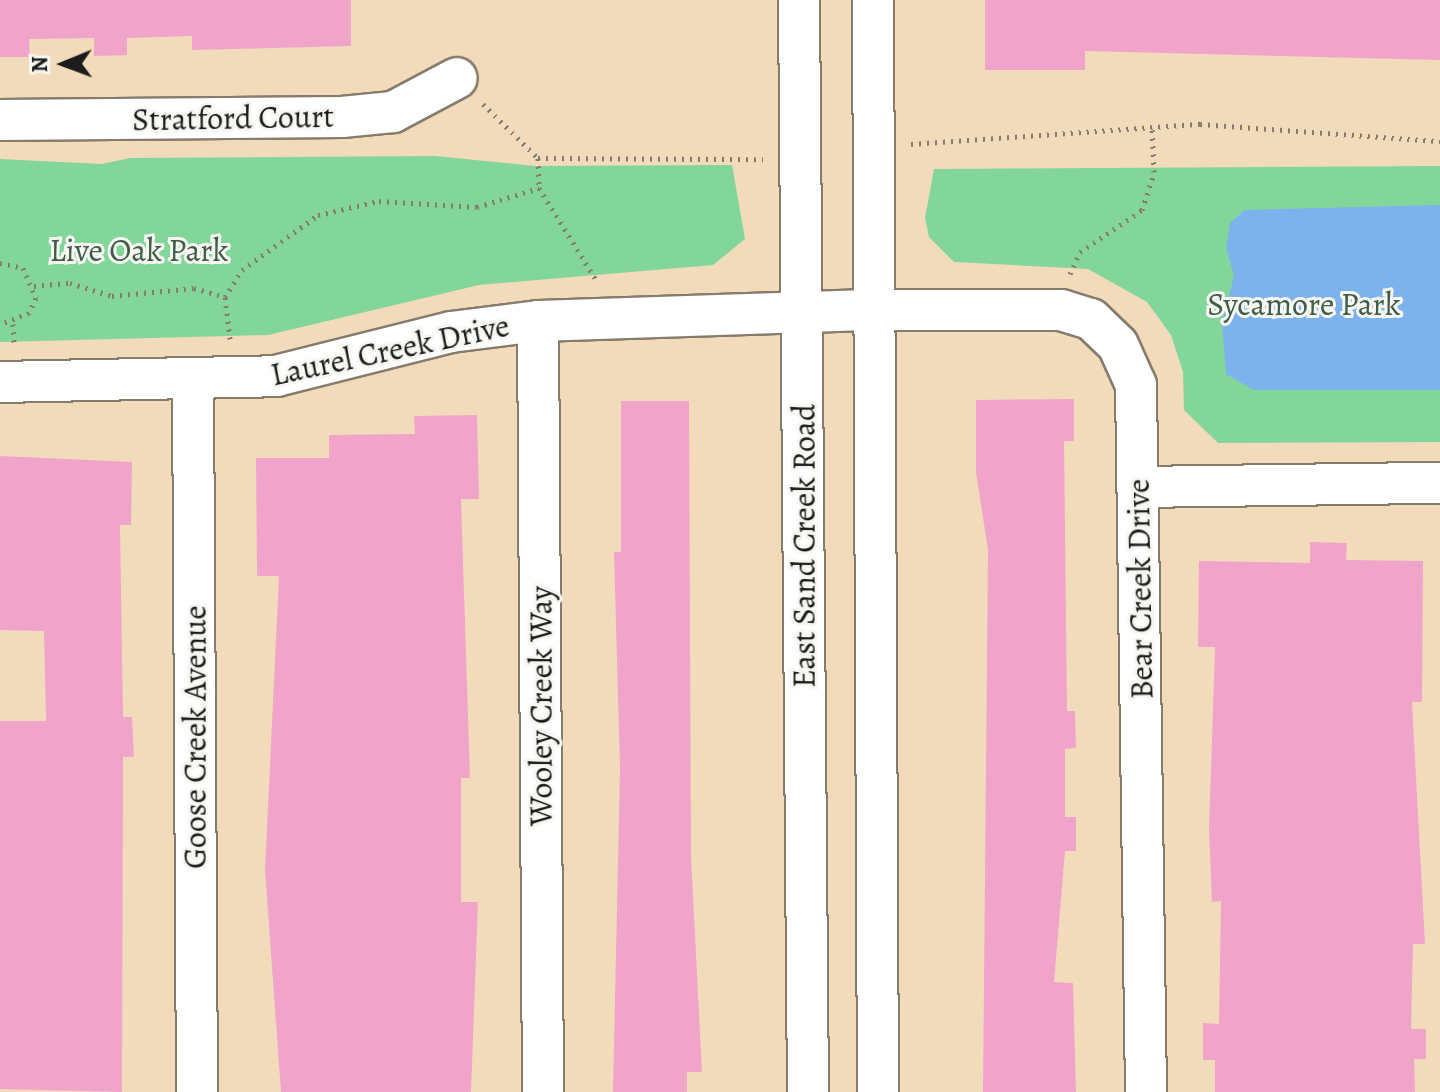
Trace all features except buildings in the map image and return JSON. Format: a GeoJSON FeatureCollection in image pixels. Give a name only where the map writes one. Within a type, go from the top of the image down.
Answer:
{"type":"FeatureCollection","features":[{"type":"Feature","properties":{"kind":"street","name":"East Sand Creek Road"},"geometry":{"type":"LineString","coordinates":[[799,0],[808,1092]]}},
{"type":"Feature","properties":{"kind":"street"},"geometry":{"type":"LineString","coordinates":[[873,0],[878,1092]]}},
{"type":"Feature","properties":{"kind":"street","name":"Stratford Court"},"geometry":{"type":"LineString","coordinates":[[0,120],[342,117],[393,112],[457,78]]}},
{"type":"Feature","properties":{"kind":"street","name":"Bear Creek Drive"},"geometry":{"type":"LineString","coordinates":[[875,310],[1061,310],[1091,319],[1118,345],[1136,385],[1146,1092]]}},
{"type":"Feature","properties":{"kind":"street","name":"Laurel Creek Drive"},"geometry":{"type":"LineString","coordinates":[[0,382],[193,382],[276,376],[451,332],[538,321],[875,310]]}},
{"type":"Feature","properties":{"kind":"street","name":"Wooley Creek Way"},"geometry":{"type":"LineString","coordinates":[[538,321],[543,1092]]}},
{"type":"Feature","properties":{"kind":"street","name":"Goose Creek Avenue"},"geometry":{"type":"LineString","coordinates":[[193,382],[197,1092]]}},
{"type":"Feature","properties":{"kind":"street"},"geometry":{"type":"LineString","coordinates":[[1138,487],[1440,483]]}},
{"type":"Feature","properties":{"kind":"path"},"geometry":{"type":"LineString","coordinates":[[457,78],[538,158],[539,188],[598,282],[603,317]]}},
{"type":"Feature","properties":{"kind":"path"},"geometry":{"type":"LineString","coordinates":[[1061,310],[1080,252],[1142,210],[1154,172],[1152,126]]}},
{"type":"Feature","properties":{"kind":"path"},"geometry":{"type":"LineString","coordinates":[[874,143],[984,144],[1152,126],[1440,141]]}},
{"type":"Feature","properties":{"kind":"path"},"geometry":{"type":"LineString","coordinates":[[538,158],[801,159]]}},
{"type":"Feature","properties":{"kind":"path"},"geometry":{"type":"LineString","coordinates":[[34,286],[70,283],[112,296],[194,288],[225,297],[265,247],[318,215],[379,201],[486,206],[539,188]]}},
{"type":"Feature","properties":{"kind":"path"},"geometry":{"type":"LineString","coordinates":[[0,263],[23,268],[34,286],[29,313],[0,324]]}},
{"type":"Feature","properties":{"kind":"green space","name":"Live Oak Park"},"geometry":{"type":"Polygon","coordinates":[[[435,156],[535,166],[732,165],[745,239],[713,265],[479,285],[268,335],[0,342],[0,159],[102,164],[130,158],[435,156]]]}},
{"type":"Feature","properties":{"kind":"green space","name":"Sycamore Park"},"geometry":{"type":"Polygon","coordinates":[[[1440,166],[1440,442],[1218,443],[1184,410],[1183,372],[1171,335],[1147,302],[1088,269],[954,262],[929,237],[925,218],[934,169],[1440,166]]]}},
{"type":"Feature","properties":{"kind":"water"},"geometry":{"type":"Polygon","coordinates":[[[1440,205],[1440,390],[1254,390],[1226,374],[1222,323],[1234,276],[1226,248],[1230,223],[1245,210],[1440,205]]]}}]}
